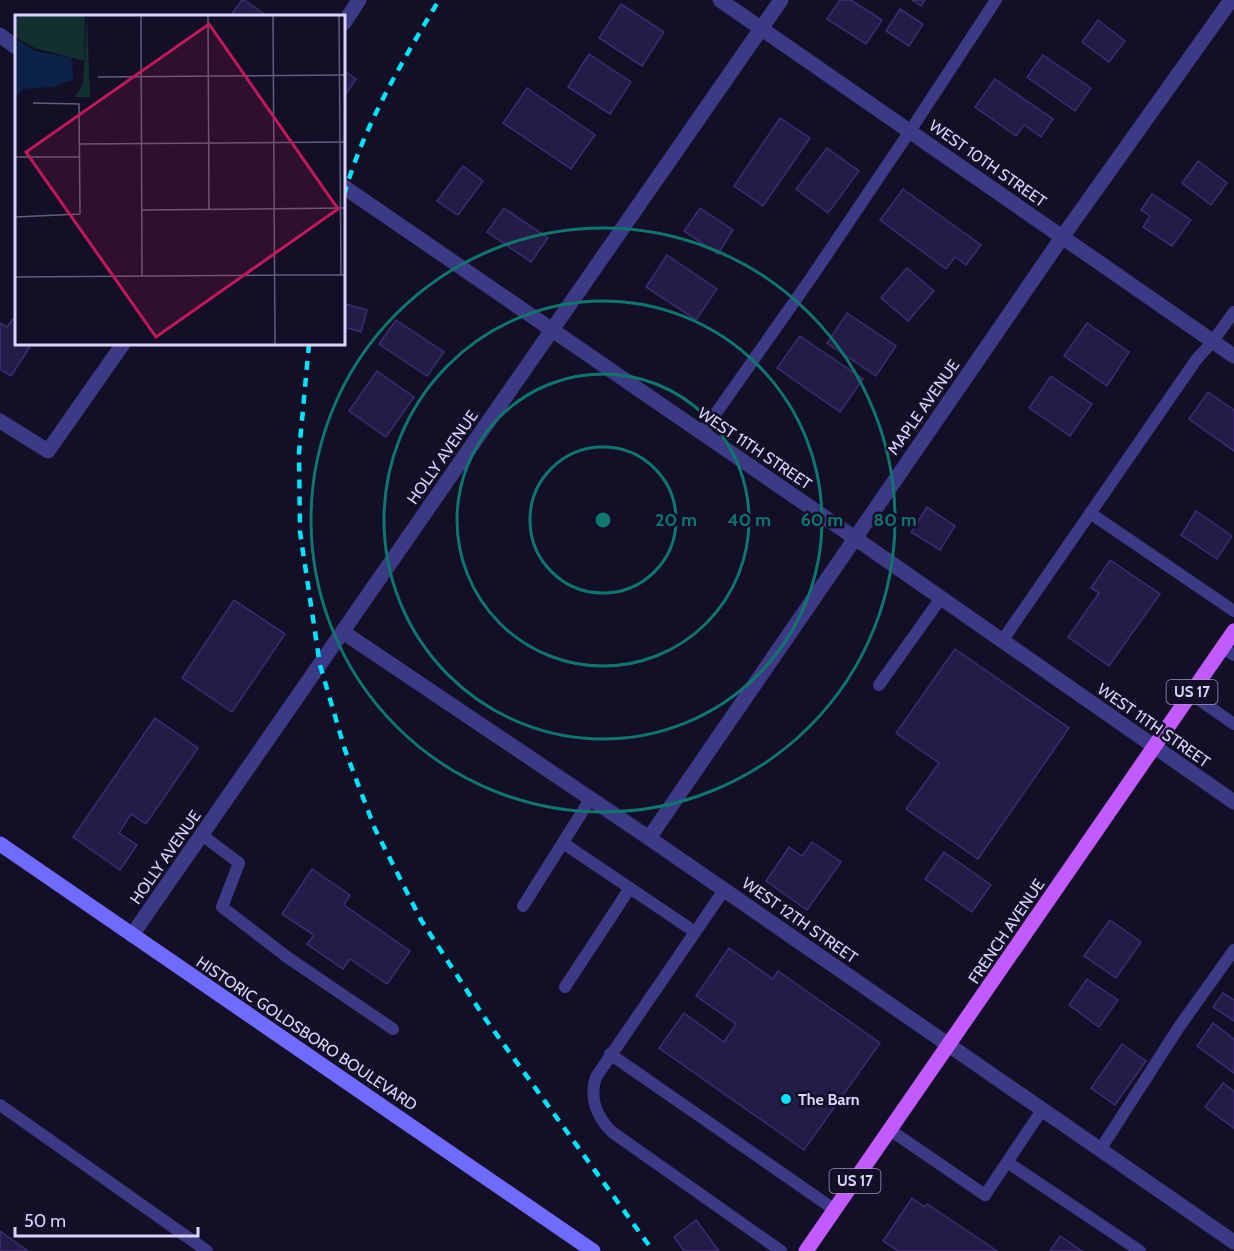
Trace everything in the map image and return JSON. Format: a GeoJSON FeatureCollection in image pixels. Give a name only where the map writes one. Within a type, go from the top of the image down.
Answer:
{"type":"FeatureCollection","features":[{"type":"Feature","properties":{"kind":"main road","name":"FRENCH AVENUE"},"geometry":{"type":"LineString","coordinates":[[806,1251],[1191,694],[1229,652],[1234,632]]}},
{"type":"Feature","properties":{"kind":"street"},"geometry":{"type":"LineString","coordinates":[[345,21],[359,0]]}},
{"type":"Feature","properties":{"kind":"street","name":"WEST 10TH STREET"},"geometry":{"type":"LineString","coordinates":[[720,0],[1234,356]]}},
{"type":"Feature","properties":{"kind":"street","name":"HOLLY AVENUE"},"geometry":{"type":"LineString","coordinates":[[132,935],[781,0]]}},
{"type":"Feature","properties":{"kind":"street","name":"MAPLE AVENUE"},"geometry":{"type":"LineString","coordinates":[[649,838],[1063,236],[1231,0]]}},
{"type":"Feature","properties":{"kind":"street"},"geometry":{"type":"LineString","coordinates":[[0,35],[15,46]]}},
{"type":"Feature","properties":{"kind":"street","name":"WEST 11TH STREET"},"geometry":{"type":"LineString","coordinates":[[345,188],[1234,802]]}},
{"type":"Feature","properties":{"kind":"street"},"geometry":{"type":"LineString","coordinates":[[0,421],[48,451],[122,345]]}},
{"type":"Feature","properties":{"kind":"street","name":"WEST 12TH STREET"},"geometry":{"type":"LineString","coordinates":[[343,632],[591,798],[1234,1242]]}},
{"type":"Feature","properties":{"kind":"street","name":"HISTORIC GOLDSBORO BOULEVARD"},"geometry":{"type":"LineString","coordinates":[[0,844],[593,1251]]}},
{"type":"Feature","properties":{"kind":"lane"},"geometry":{"type":"LineString","coordinates":[[702,433],[811,278],[996,0]]}},
{"type":"Feature","properties":{"kind":"lane"},"geometry":{"type":"LineString","coordinates":[[1002,641],[1196,360],[1234,312]]}},
{"type":"Feature","properties":{"kind":"lane"},"geometry":{"type":"LineString","coordinates":[[1090,513],[1234,611]]}},
{"type":"Feature","properties":{"kind":"lane"},"geometry":{"type":"LineString","coordinates":[[879,685],[941,598]]}},
{"type":"Feature","properties":{"kind":"lane"},"geometry":{"type":"LineString","coordinates":[[1191,694],[1234,724]]}},
{"type":"Feature","properties":{"kind":"lane"},"geometry":{"type":"LineString","coordinates":[[523,906],[591,798]]}},
{"type":"Feature","properties":{"kind":"lane"},"geometry":{"type":"LineString","coordinates":[[202,835],[239,863],[222,907],[287,957],[393,1029]]}},
{"type":"Feature","properties":{"kind":"lane"},"geometry":{"type":"LineString","coordinates":[[563,843],[695,932]]}},
{"type":"Feature","properties":{"kind":"lane"},"geometry":{"type":"LineString","coordinates":[[565,987],[630,888]]}},
{"type":"Feature","properties":{"kind":"lane"},"geometry":{"type":"LineString","coordinates":[[724,890],[610,1054],[596,1077],[594,1101],[603,1123],[612,1132],[782,1251]]}},
{"type":"Feature","properties":{"kind":"lane"},"geometry":{"type":"LineString","coordinates":[[1100,1150],[1179,1027],[1234,950]]}},
{"type":"Feature","properties":{"kind":"lane"},"geometry":{"type":"LineString","coordinates":[[610,1054],[835,1210]]}},
{"type":"Feature","properties":{"kind":"lane"},"geometry":{"type":"LineString","coordinates":[[0,1106],[207,1251]]}},
{"type":"Feature","properties":{"kind":"lane"},"geometry":{"type":"LineString","coordinates":[[890,1130],[985,1195],[1042,1110]]}},
{"type":"Feature","properties":{"kind":"lane"},"geometry":{"type":"LineString","coordinates":[[1007,1162],[1140,1251]]}},
{"type":"Feature","properties":{"kind":"building"},"geometry":{"type":"Polygon","coordinates":[[[244,0],[266,15],[231,15],[244,0]]]}},
{"type":"Feature","properties":{"kind":"building"},"geometry":{"type":"Polygon","coordinates":[[[840,0],[851,0],[882,20],[866,44],[827,19],[840,0]]]}},
{"type":"Feature","properties":{"kind":"building"},"geometry":{"type":"Polygon","coordinates":[[[912,0],[925,0],[921,6],[912,0]]]}},
{"type":"Feature","properties":{"kind":"building"},"geometry":{"type":"Polygon","coordinates":[[[621,4],[664,32],[642,66],[599,38],[621,4]]]}},
{"type":"Feature","properties":{"kind":"building"},"geometry":{"type":"Polygon","coordinates":[[[900,9],[923,24],[909,46],[886,31],[900,9]]]}},
{"type":"Feature","properties":{"kind":"building"},"geometry":{"type":"Polygon","coordinates":[[[1098,20],[1125,41],[1109,62],[1082,42],[1098,20]]]}},
{"type":"Feature","properties":{"kind":"building"},"geometry":{"type":"Polygon","coordinates":[[[589,54],[631,82],[610,114],[568,87],[589,54]]]}},
{"type":"Feature","properties":{"kind":"building"},"geometry":{"type":"Polygon","coordinates":[[[1043,55],[1091,88],[1075,111],[1027,77],[1043,55]]]}},
{"type":"Feature","properties":{"kind":"building"},"geometry":{"type":"Polygon","coordinates":[[[345,72],[356,79],[345,96],[345,72]]]}},
{"type":"Feature","properties":{"kind":"building"},"geometry":{"type":"Polygon","coordinates":[[[995,79],[1053,119],[1041,137],[1024,125],[1016,136],[975,107],[995,79]]]}},
{"type":"Feature","properties":{"kind":"building"},"geometry":{"type":"Polygon","coordinates":[[[527,88],[595,135],[571,169],[503,123],[527,88]]]}},
{"type":"Feature","properties":{"kind":"building"},"geometry":{"type":"Polygon","coordinates":[[[780,118],[810,138],[763,206],[734,186],[780,118]]]}},
{"type":"Feature","properties":{"kind":"building"},"geometry":{"type":"Polygon","coordinates":[[[827,148],[859,171],[828,213],[796,189],[827,148]]]}},
{"type":"Feature","properties":{"kind":"building"},"geometry":{"type":"Polygon","coordinates":[[[1198,161],[1227,183],[1211,205],[1182,183],[1198,161]]]}},
{"type":"Feature","properties":{"kind":"building"},"geometry":{"type":"Polygon","coordinates":[[[463,166],[483,181],[458,215],[437,201],[463,166]]]}},
{"type":"Feature","properties":{"kind":"building"},"geometry":{"type":"Polygon","coordinates":[[[903,189],[981,245],[966,265],[955,257],[946,269],[880,220],[903,189]]]}},
{"type":"Feature","properties":{"kind":"building"},"geometry":{"type":"Polygon","coordinates":[[[1152,194],[1191,220],[1172,246],[1143,227],[1150,216],[1141,210],[1152,194]]]}},
{"type":"Feature","properties":{"kind":"building"},"geometry":{"type":"Polygon","coordinates":[[[504,208],[548,238],[531,262],[487,232],[504,208]]]}},
{"type":"Feature","properties":{"kind":"building"},"geometry":{"type":"Polygon","coordinates":[[[700,208],[733,230],[718,254],[684,231],[700,208]]]}},
{"type":"Feature","properties":{"kind":"building"},"geometry":{"type":"Polygon","coordinates":[[[667,255],[717,289],[696,320],[646,287],[667,255]]]}},
{"type":"Feature","properties":{"kind":"building"},"geometry":{"type":"Polygon","coordinates":[[[907,268],[934,291],[908,321],[881,298],[907,268]]]}},
{"type":"Feature","properties":{"kind":"building"},"geometry":{"type":"Polygon","coordinates":[[[346,304],[367,310],[361,332],[345,327],[346,304]]]}},
{"type":"Feature","properties":{"kind":"building"},"geometry":{"type":"Polygon","coordinates":[[[847,313],[896,346],[876,376],[827,343],[847,313]]]}},
{"type":"Feature","properties":{"kind":"building"},"geometry":{"type":"Polygon","coordinates":[[[13,319],[15,320],[15,345],[31,345],[11,376],[0,369],[0,323],[7,327],[13,319]]]}},
{"type":"Feature","properties":{"kind":"building"},"geometry":{"type":"Polygon","coordinates":[[[396,320],[444,352],[427,376],[379,344],[396,320]]]}},
{"type":"Feature","properties":{"kind":"building"},"geometry":{"type":"Polygon","coordinates":[[[1087,323],[1129,352],[1107,386],[1064,356],[1087,323]]]}},
{"type":"Feature","properties":{"kind":"building"},"geometry":{"type":"Polygon","coordinates":[[[800,336],[863,379],[840,412],[777,368],[800,336]]]}},
{"type":"Feature","properties":{"kind":"building"},"geometry":{"type":"Polygon","coordinates":[[[377,371],[414,397],[386,437],[349,411],[377,371]]]}},
{"type":"Feature","properties":{"kind":"building"},"geometry":{"type":"Polygon","coordinates":[[[1051,376],[1092,404],[1070,436],[1029,408],[1051,376]]]}},
{"type":"Feature","properties":{"kind":"building"},"geometry":{"type":"Polygon","coordinates":[[[1208,392],[1234,410],[1234,451],[1189,419],[1208,392]]]}},
{"type":"Feature","properties":{"kind":"building"},"geometry":{"type":"Polygon","coordinates":[[[927,507],[955,526],[940,550],[911,532],[927,507]]]}},
{"type":"Feature","properties":{"kind":"building"},"geometry":{"type":"Polygon","coordinates":[[[1196,511],[1232,536],[1217,559],[1181,535],[1196,511]]]}},
{"type":"Feature","properties":{"kind":"building"},"geometry":{"type":"Polygon","coordinates":[[[1110,560],[1160,594],[1109,666],[1068,637],[1099,593],[1091,588],[1110,560]]]}},
{"type":"Feature","properties":{"kind":"building"},"geometry":{"type":"Polygon","coordinates":[[[234,600],[285,634],[232,712],[182,678],[234,600]]]}},
{"type":"Feature","properties":{"kind":"building"},"geometry":{"type":"Polygon","coordinates":[[[955,649],[1069,728],[978,859],[906,809],[939,763],[896,733],[955,649]]]}},
{"type":"Feature","properties":{"kind":"building"},"geometry":{"type":"Polygon","coordinates":[[[155,718],[198,748],[146,824],[131,814],[119,833],[137,845],[120,870],[73,837],[155,718]]]}},
{"type":"Feature","properties":{"kind":"building"},"geometry":{"type":"Polygon","coordinates":[[[812,842],[841,862],[807,910],[766,881],[789,847],[802,856],[812,842]]]}},
{"type":"Feature","properties":{"kind":"building"},"geometry":{"type":"Polygon","coordinates":[[[944,852],[991,885],[972,912],[925,879],[944,852]]]}},
{"type":"Feature","properties":{"kind":"building"},"geometry":{"type":"Polygon","coordinates":[[[312,869],[350,895],[344,905],[410,951],[387,984],[350,959],[343,969],[307,944],[314,935],[282,914],[312,869]]]}},
{"type":"Feature","properties":{"kind":"building"},"geometry":{"type":"Polygon","coordinates":[[[1110,920],[1141,942],[1116,978],[1084,956],[1110,920]]]}},
{"type":"Feature","properties":{"kind":"building","name":"The Barn"},"geometry":{"type":"Polygon","coordinates":[[[729,948],[773,979],[778,971],[880,1043],[804,1150],[659,1048],[684,1013],[724,1042],[736,1024],[696,996],[729,948]]]}},
{"type":"Feature","properties":{"kind":"building"},"geometry":{"type":"Polygon","coordinates":[[[1087,979],[1118,1000],[1099,1027],[1069,1005],[1087,979]]]}},
{"type":"Feature","properties":{"kind":"building"},"geometry":{"type":"Polygon","coordinates":[[[1223,993],[1234,1000],[1234,1021],[1213,1007],[1223,993]]]}},
{"type":"Feature","properties":{"kind":"building"},"geometry":{"type":"Polygon","coordinates":[[[1213,1023],[1234,1039],[1234,1073],[1197,1046],[1213,1023]]]}},
{"type":"Feature","properties":{"kind":"building"},"geometry":{"type":"Polygon","coordinates":[[[1122,1044],[1146,1061],[1115,1105],[1091,1088],[1122,1044]]]}},
{"type":"Feature","properties":{"kind":"building"},"geometry":{"type":"Polygon","coordinates":[[[1223,1083],[1234,1091],[1234,1128],[1205,1107],[1223,1083]]]}},
{"type":"Feature","properties":{"kind":"building"},"geometry":{"type":"Polygon","coordinates":[[[912,1198],[925,1207],[927,1204],[997,1251],[898,1251],[883,1241],[912,1198]]]}},
{"type":"Feature","properties":{"kind":"building"},"geometry":{"type":"Polygon","coordinates":[[[696,1220],[719,1251],[684,1251],[674,1237],[696,1220]]]}},
{"type":"Feature","properties":{"kind":"building"},"geometry":{"type":"Polygon","coordinates":[[[0,1231],[28,1251],[0,1251],[0,1231]]]}},
{"type":"Feature","properties":{"kind":"building"},"geometry":{"type":"Polygon","coordinates":[[[1060,1236],[1082,1251],[1050,1251],[1060,1236]]]}},
{"type":"Feature","properties":{"kind":"railway"},"geometry":{"type":"LineString","coordinates":[[345,192],[373,119],[398,70],[439,0]]}},
{"type":"Feature","properties":{"kind":"railway"},"geometry":{"type":"LineString","coordinates":[[309,345],[299,453],[300,532],[320,665],[345,750],[375,829],[421,920],[484,1017],[653,1251]]}},
{"type":"Feature","properties":{"kind":"place","name":"The Barn"},"geometry":{"type":"Point","coordinates":[786,1099]}}]}
